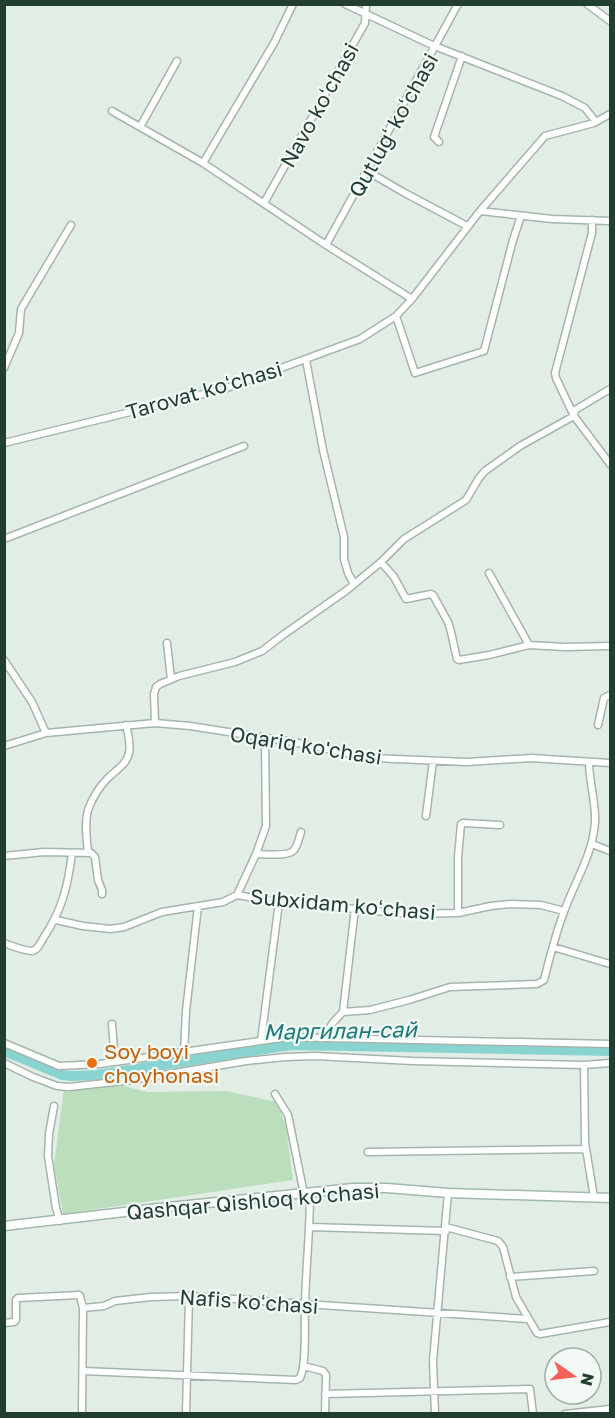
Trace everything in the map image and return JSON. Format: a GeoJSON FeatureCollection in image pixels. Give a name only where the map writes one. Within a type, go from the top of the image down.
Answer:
{"type":"FeatureCollection","features":[{"type":"Feature","properties":{"kind":"main road","name":"Qashqar Qishloq koʻchasi"},"geometry":{"type":"LineString","coordinates":[[4,1226],[367,1188],[610,1198]]}},
{"type":"Feature","properties":{"kind":"street"},"geometry":{"type":"LineString","coordinates":[[202,163],[274,44],[293,4]]}},
{"type":"Feature","properties":{"kind":"street"},"geometry":{"type":"LineString","coordinates":[[345,4],[420,40],[562,96],[585,108],[597,122]]}},
{"type":"Feature","properties":{"kind":"street","name":"Navo koʻchasi"},"geometry":{"type":"LineString","coordinates":[[264,203],[365,23],[366,4]]}},
{"type":"Feature","properties":{"kind":"street","name":"Qutlugʻ koʻchasi"},"geometry":{"type":"LineString","coordinates":[[326,245],[458,4]]}},
{"type":"Feature","properties":{"kind":"street"},"geometry":{"type":"LineString","coordinates":[[587,4],[610,21]]}},
{"type":"Feature","properties":{"kind":"street"},"geometry":{"type":"LineString","coordinates":[[439,142],[434,137],[462,56]]}},
{"type":"Feature","properties":{"kind":"street"},"geometry":{"type":"LineString","coordinates":[[140,126],[177,62]]}},
{"type":"Feature","properties":{"kind":"street"},"geometry":{"type":"LineString","coordinates":[[112,111],[202,163],[326,245],[412,298]]}},
{"type":"Feature","properties":{"kind":"street","name":"Tarovat koʻchasi"},"geometry":{"type":"LineString","coordinates":[[4,443],[224,389],[360,339],[396,316],[467,226],[544,136],[597,122],[610,114]]}},
{"type":"Feature","properties":{"kind":"street"},"geometry":{"type":"LineString","coordinates":[[367,171],[467,226]]}},
{"type":"Feature","properties":{"kind":"street"},"geometry":{"type":"LineString","coordinates":[[480,211],[552,219],[610,221]]}},
{"type":"Feature","properties":{"kind":"street"},"geometry":{"type":"LineString","coordinates":[[396,316],[415,373],[484,351],[521,216]]}},
{"type":"Feature","properties":{"kind":"street"},"geometry":{"type":"LineString","coordinates":[[592,220],[592,234],[555,373],[560,389],[574,416],[610,464]]}},
{"type":"Feature","properties":{"kind":"street"},"geometry":{"type":"LineString","coordinates":[[4,368],[19,333],[21,309],[71,225]]}},
{"type":"Feature","properties":{"kind":"street"},"geometry":{"type":"LineString","coordinates":[[306,360],[323,450],[344,537],[344,559],[354,584]]}},
{"type":"Feature","properties":{"kind":"street"},"geometry":{"type":"LineString","coordinates":[[574,416],[575,410],[610,389]]}},
{"type":"Feature","properties":{"kind":"street"},"geometry":{"type":"LineString","coordinates":[[155,723],[154,694],[156,687],[160,684],[255,655],[354,584],[404,539],[466,500],[485,471],[520,446],[574,416]]}},
{"type":"Feature","properties":{"kind":"street"},"geometry":{"type":"LineString","coordinates":[[4,539],[244,446]]}},
{"type":"Feature","properties":{"kind":"street"},"geometry":{"type":"LineString","coordinates":[[381,562],[394,577],[406,599],[433,595],[448,622],[459,660],[529,645],[610,646]]}},
{"type":"Feature","properties":{"kind":"street"},"geometry":{"type":"LineString","coordinates":[[489,573],[529,645]]}},
{"type":"Feature","properties":{"kind":"street"},"geometry":{"type":"LineString","coordinates":[[166,643],[171,679]]}},
{"type":"Feature","properties":{"kind":"street"},"geometry":{"type":"LineString","coordinates":[[4,660],[32,702],[46,733]]}},
{"type":"Feature","properties":{"kind":"street"},"geometry":{"type":"LineString","coordinates":[[598,725],[604,698],[610,695]]}},
{"type":"Feature","properties":{"kind":"street","name":"Oqariq ko'chasi"},"geometry":{"type":"LineString","coordinates":[[4,746],[46,733],[155,723],[190,726],[293,742],[372,758],[467,762],[531,758],[610,763]]}},
{"type":"Feature","properties":{"kind":"street"},"geometry":{"type":"LineString","coordinates":[[88,853],[88,811],[93,798],[127,759],[130,740],[126,725]]}},
{"type":"Feature","properties":{"kind":"street"},"geometry":{"type":"LineString","coordinates":[[237,895],[266,826],[265,738]]}},
{"type":"Feature","properties":{"kind":"street"},"geometry":{"type":"LineString","coordinates":[[426,816],[432,761]]}},
{"type":"Feature","properties":{"kind":"street"},"geometry":{"type":"LineString","coordinates":[[343,1012],[370,1010],[400,1003],[450,987],[537,984],[544,980],[564,911],[592,844],[595,814],[589,762]]}},
{"type":"Feature","properties":{"kind":"street"},"geometry":{"type":"LineString","coordinates":[[458,913],[458,857],[461,824],[500,825]]}},
{"type":"Feature","properties":{"kind":"street"},"geometry":{"type":"LineString","coordinates":[[256,854],[291,853],[301,832]]}},
{"type":"Feature","properties":{"kind":"street"},"geometry":{"type":"LineString","coordinates":[[592,844],[610,851]]}},
{"type":"Feature","properties":{"kind":"street"},"geometry":{"type":"LineString","coordinates":[[4,856],[44,852],[88,853],[95,856],[102,894]]}},
{"type":"Feature","properties":{"kind":"street"},"geometry":{"type":"LineString","coordinates":[[4,944],[30,951],[36,949],[56,920],[64,898],[72,854]]}},
{"type":"Feature","properties":{"kind":"street","name":"Subxidam koʻchasi"},"geometry":{"type":"LineString","coordinates":[[56,920],[111,929],[124,927],[162,912],[223,902],[237,895],[279,902],[409,914],[458,913],[510,904],[541,905],[564,911]]}},
{"type":"Feature","properties":{"kind":"street"},"geometry":{"type":"LineString","coordinates":[[261,1041],[279,902]]}},
{"type":"Feature","properties":{"kind":"street"},"geometry":{"type":"LineString","coordinates":[[184,1053],[186,1011],[198,906]]}},
{"type":"Feature","properties":{"kind":"street"},"geometry":{"type":"LineString","coordinates":[[327,1038],[331,1025],[343,1012],[355,908]]}},
{"type":"Feature","properties":{"kind":"street"},"geometry":{"type":"LineString","coordinates":[[552,947],[610,964]]}},
{"type":"Feature","properties":{"kind":"street"},"geometry":{"type":"LineString","coordinates":[[112,1024],[115,1062]]}},
{"type":"Feature","properties":{"kind":"street"},"geometry":{"type":"LineString","coordinates":[[4,1043],[59,1066],[115,1062],[288,1038],[610,1044]]}},
{"type":"Feature","properties":{"kind":"street"},"geometry":{"type":"LineString","coordinates":[[4,1064],[57,1086],[69,1087],[133,1080],[246,1061],[285,1057],[610,1064]]}},
{"type":"Feature","properties":{"kind":"street"},"geometry":{"type":"LineString","coordinates":[[584,1065],[585,1143],[594,1197]]}},
{"type":"Feature","properties":{"kind":"street"},"geometry":{"type":"LineString","coordinates":[[83,1371],[296,1380],[300,1378],[303,1373],[310,1227],[307,1193],[288,1114],[275,1094]]}},
{"type":"Feature","properties":{"kind":"street"},"geometry":{"type":"LineString","coordinates":[[54,1106],[48,1156],[60,1221]]}},
{"type":"Feature","properties":{"kind":"street"},"geometry":{"type":"LineString","coordinates":[[368,1152],[586,1149]]}},
{"type":"Feature","properties":{"kind":"street"},"geometry":{"type":"LineString","coordinates":[[435,1413],[433,1361],[448,1193]]}},
{"type":"Feature","properties":{"kind":"street"},"geometry":{"type":"LineString","coordinates":[[310,1227],[446,1229],[498,1241],[502,1247],[516,1297],[537,1333],[610,1322]]}},
{"type":"Feature","properties":{"kind":"street"},"geometry":{"type":"LineString","coordinates":[[510,1277],[594,1271]]}},
{"type":"Feature","properties":{"kind":"street"},"geometry":{"type":"LineString","coordinates":[[4,1323],[16,1320],[16,1300],[18,1298],[79,1294],[83,1308],[82,1413]]}},
{"type":"Feature","properties":{"kind":"street"},"geometry":{"type":"LineString","coordinates":[[186,1413],[189,1296]]}},
{"type":"Feature","properties":{"kind":"street","name":"Nafis koʻchasi"},"geometry":{"type":"LineString","coordinates":[[83,1308],[104,1306],[115,1301],[189,1296],[527,1319]]}},
{"type":"Feature","properties":{"kind":"street"},"geometry":{"type":"LineString","coordinates":[[303,1366],[323,1371],[326,1375],[325,1413]]}},
{"type":"Feature","properties":{"kind":"street"},"geometry":{"type":"LineString","coordinates":[[325,1394],[530,1389],[533,1413]]}},
{"type":"Feature","properties":{"kind":"street"},"geometry":{"type":"LineString","coordinates":[[565,1413],[610,1409]]}},
{"type":"Feature","properties":{"kind":"green space"},"geometry":{"type":"Polygon","coordinates":[[[116,1084],[147,1092],[227,1091],[277,1102],[286,1127],[293,1180],[63,1214],[54,1165],[64,1089],[116,1084]]]}},
{"type":"Feature","properties":{"kind":"waterway","name":"Маргилан-сай"},"geometry":{"type":"LineString","coordinates":[[4,1051],[62,1075],[71,1076],[97,1075],[291,1045],[610,1051]]}},
{"type":"Feature","properties":{"kind":"place","name":"Soy boyi choyhonasi"},"geometry":{"type":"Point","coordinates":[92,1063]}}]}
